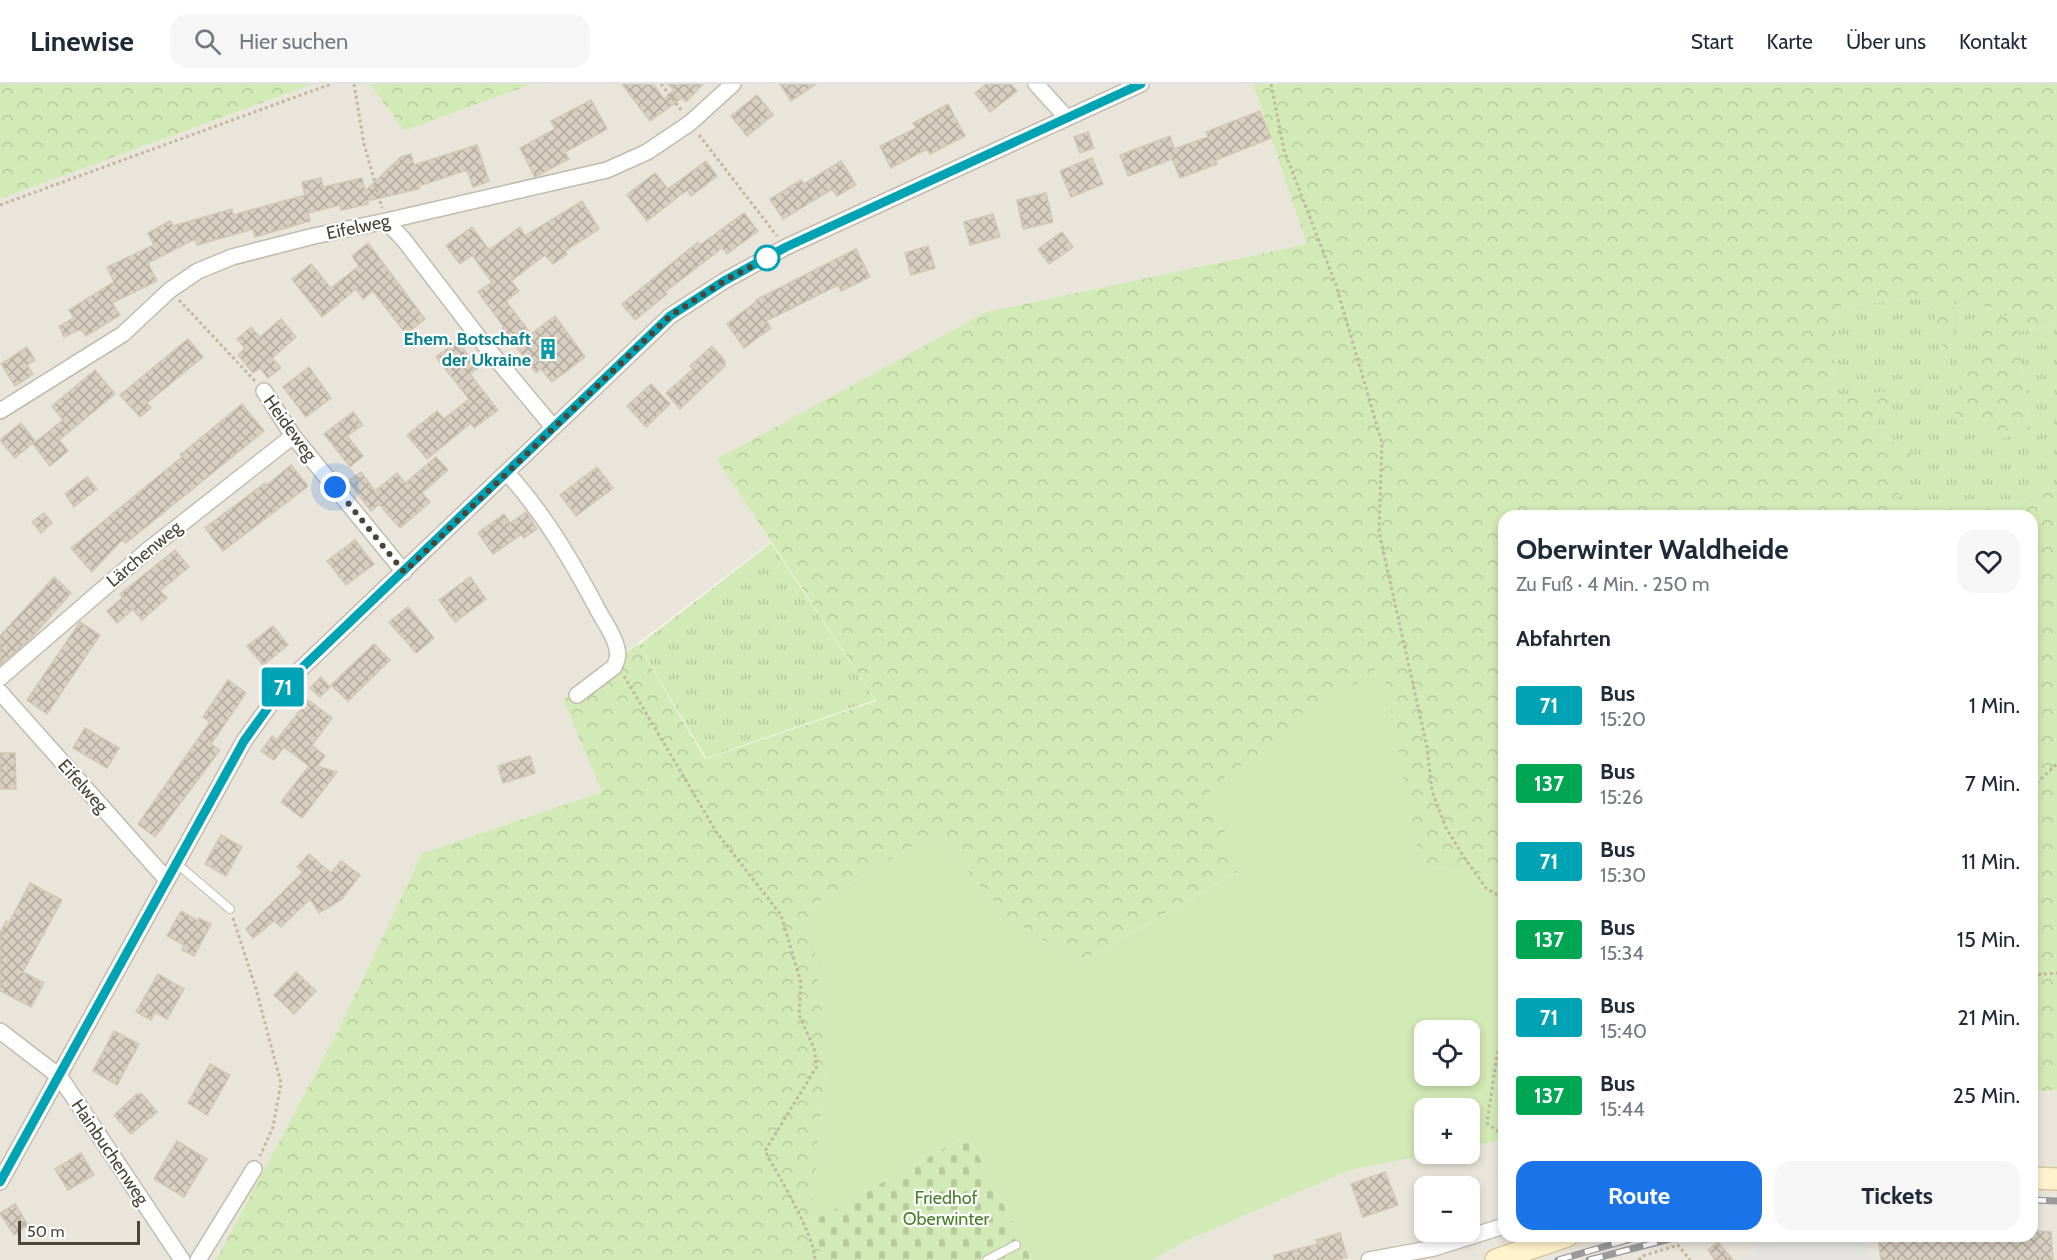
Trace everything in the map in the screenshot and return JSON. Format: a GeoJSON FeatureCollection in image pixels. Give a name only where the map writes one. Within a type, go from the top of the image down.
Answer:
{"type":"FeatureCollection","features":[{"type":"Feature","properties":{"kind":"street","name":"Eifelweg"},"geometry":{"type":"LineString","coordinates":[[0,411],[123,334],[170,290],[198,271],[232,257],[314,236],[607,170],[647,152],[690,123],[732,84]]}},
{"type":"Feature","properties":{"kind":"street"},"geometry":{"type":"LineString","coordinates":[[1036,84],[1066,117]]}},
{"type":"Feature","properties":{"kind":"street"},"geometry":{"type":"LineString","coordinates":[[0,1182],[244,741],[285,684],[670,316],[724,281],[786,247],[1141,84]]}},
{"type":"Feature","properties":{"kind":"street"},"geometry":{"type":"LineString","coordinates":[[386,221],[404,240],[483,343],[553,427]]}},
{"type":"Feature","properties":{"kind":"street","name":"Heideweg"},"geometry":{"type":"LineString","coordinates":[[264,391],[293,436],[404,572]]}},
{"type":"Feature","properties":{"kind":"street","name":"Lärchenweg"},"geometry":{"type":"LineString","coordinates":[[0,678],[148,549],[293,436]]}},
{"type":"Feature","properties":{"kind":"street"},"geometry":{"type":"LineString","coordinates":[[507,473],[531,501],[592,599],[617,648],[616,664],[576,695]]}},
{"type":"Feature","properties":{"kind":"street","name":"Eifelweg"},"geometry":{"type":"LineString","coordinates":[[0,692],[167,880]]}},
{"type":"Feature","properties":{"kind":"street","name":"Hainbuchenweg"},"geometry":{"type":"LineString","coordinates":[[0,1031],[60,1077],[182,1260]]}},
{"type":"Feature","properties":{"kind":"street"},"geometry":{"type":"LineString","coordinates":[[198,1260],[254,1169]]}},
{"type":"Feature","properties":{"kind":"street"},"geometry":{"type":"LineString","coordinates":[[2038,1178],[2057,1179]]}},
{"type":"Feature","properties":{"kind":"street"},"geometry":{"type":"LineString","coordinates":[[1369,1260],[1434,1248],[1498,1228]]}},
{"type":"Feature","properties":{"kind":"street"},"geometry":{"type":"LineString","coordinates":[[1497,1260],[1550,1242]]}},
{"type":"Feature","properties":{"kind":"lane"},"geometry":{"type":"LineString","coordinates":[[176,862],[230,909]]}},
{"type":"Feature","properties":{"kind":"lane"},"geometry":{"type":"LineString","coordinates":[[987,1260],[1016,1245]]}},
{"type":"Feature","properties":{"kind":"path"},"geometry":{"type":"LineString","coordinates":[[0,206],[331,84]]}},
{"type":"Feature","properties":{"kind":"path"},"geometry":{"type":"LineString","coordinates":[[354,84],[364,144],[386,221]]}},
{"type":"Feature","properties":{"kind":"path"},"geometry":{"type":"LineString","coordinates":[[661,84],[786,247]]}},
{"type":"Feature","properties":{"kind":"path"},"geometry":{"type":"LineString","coordinates":[[1271,84],[1284,150],[1336,285],[1382,443],[1379,532],[1427,747],[1432,791],[1446,828],[1486,888],[1498,895]]}},
{"type":"Feature","properties":{"kind":"path","name":"Heideweg"},"geometry":{"type":"LineString","coordinates":[[170,290],[264,391]]}},
{"type":"Feature","properties":{"kind":"path"},"geometry":{"type":"LineString","coordinates":[[616,664],[717,833],[781,915],[801,983],[799,1015],[814,1048],[817,1066],[765,1151],[796,1208],[815,1252],[815,1260]]}},
{"type":"Feature","properties":{"kind":"path"},"geometry":{"type":"LineString","coordinates":[[2038,781],[2057,764]]}},
{"type":"Feature","properties":{"kind":"path"},"geometry":{"type":"LineString","coordinates":[[230,909],[264,1018],[281,1083],[273,1127],[254,1169]]}},
{"type":"Feature","properties":{"kind":"path"},"geometry":{"type":"LineString","coordinates":[[2038,975],[2057,973]]}},
{"type":"Feature","properties":{"kind":"path"},"geometry":{"type":"LineString","coordinates":[[1498,1051],[1487,1123],[1498,1131]]}},
{"type":"Feature","properties":{"kind":"path"},"geometry":{"type":"LineString","coordinates":[[1639,1260],[1642,1256],[1678,1245],[1690,1260]]}},
{"type":"Feature","properties":{"kind":"shaded area"},"geometry":{"type":"Polygon","coordinates":[[[313,84],[370,84],[404,131],[532,84],[1253,84],[1308,244],[986,312],[718,459],[771,542],[563,700],[602,792],[422,853],[339,1029],[216,1260],[0,1260],[0,199],[313,84]]]}},
{"type":"Feature","properties":{"kind":"shaded area"},"geometry":{"type":"Polygon","coordinates":[[[2057,1090],[2057,1260],[1152,1260],[1186,1241],[1350,1170],[1414,1158],[1414,1164],[1480,1164],[1480,1144],[1498,1141],[1498,1242],[2038,1242],[2038,1092],[2057,1090]]]}},
{"type":"Feature","properties":{"kind":"shaded area"},"geometry":{"type":"Polygon","coordinates":[[[1867,1242],[1869,1260],[1743,1260],[1741,1257],[1756,1256],[1756,1244],[1867,1242]]]}},
{"type":"Feature","properties":{"kind":"green space"},"geometry":{"type":"Polygon","coordinates":[[[0,84],[313,84],[0,199],[0,84]]]}},
{"type":"Feature","properties":{"kind":"green space"},"geometry":{"type":"Polygon","coordinates":[[[370,84],[532,84],[404,131],[370,84]]]}},
{"type":"Feature","properties":{"kind":"green space"},"geometry":{"type":"Polygon","coordinates":[[[1253,84],[2057,84],[2057,324],[2018,332],[2031,429],[1999,440],[1950,410],[1985,322],[2017,312],[1954,300],[1949,368],[1929,297],[1838,307],[1832,395],[1897,391],[1873,429],[1916,455],[1892,510],[1498,510],[1498,878],[1493,875],[1421,866],[1381,666],[1240,870],[1079,963],[1006,916],[935,833],[810,907],[827,1049],[811,1222],[821,1250],[821,1260],[216,1260],[339,1029],[422,853],[602,792],[563,700],[638,644],[705,759],[876,701],[717,459],[986,312],[1307,244],[1253,84]]]}},
{"type":"Feature","properties":{"kind":"green space"},"geometry":{"type":"Polygon","coordinates":[[[1929,297],[1949,366],[1954,300],[2019,312],[1985,323],[2031,428],[2018,332],[2057,324],[2057,489],[2031,497],[2007,510],[1892,510],[1916,455],[1873,429],[1832,395],[1838,307],[1929,297]]]}},
{"type":"Feature","properties":{"kind":"green space"},"geometry":{"type":"Polygon","coordinates":[[[2057,489],[2057,1090],[2038,1092],[2038,510],[2007,510],[2031,497],[2057,489]]]}},
{"type":"Feature","properties":{"kind":"green space"},"geometry":{"type":"Polygon","coordinates":[[[771,543],[875,700],[706,758],[639,645],[771,543]]]}},
{"type":"Feature","properties":{"kind":"green space"},"geometry":{"type":"Polygon","coordinates":[[[1382,665],[1421,866],[1493,875],[1498,878],[1498,1141],[1480,1144],[1480,1098],[1414,1098],[1414,1158],[1350,1170],[1186,1241],[1152,1260],[1032,1260],[968,1135],[811,1222],[827,1049],[810,907],[935,833],[1006,916],[1079,963],[1239,871],[1209,789],[1382,665]]]}},
{"type":"Feature","properties":{"kind":"green space","name":"Friedhof Oberwinter"},"geometry":{"type":"Polygon","coordinates":[[[968,1135],[1032,1260],[821,1260],[821,1250],[811,1222],[968,1135]]]}},
{"type":"Feature","properties":{"kind":"building"},"geometry":{"type":"Polygon","coordinates":[[[622,84],[653,84],[664,99],[674,90],[668,84],[703,84],[686,102],[682,98],[650,121],[622,84]]]}},
{"type":"Feature","properties":{"kind":"building"},"geometry":{"type":"Polygon","coordinates":[[[780,84],[816,84],[791,101],[780,84]]]}},
{"type":"Feature","properties":{"kind":"building"},"geometry":{"type":"Polygon","coordinates":[[[986,84],[1011,84],[1017,91],[990,112],[975,93],[986,84]]]}},
{"type":"Feature","properties":{"kind":"building"},"geometry":{"type":"Polygon","coordinates":[[[757,95],[773,115],[747,136],[731,116],[757,95]]]}},
{"type":"Feature","properties":{"kind":"building"},"geometry":{"type":"Polygon","coordinates":[[[591,100],[607,129],[565,152],[569,159],[535,177],[520,148],[555,129],[551,121],[591,100]]]}},
{"type":"Feature","properties":{"kind":"building"},"geometry":{"type":"Polygon","coordinates":[[[948,104],[965,136],[930,154],[927,149],[891,168],[880,146],[916,128],[913,123],[948,104]]]}},
{"type":"Feature","properties":{"kind":"building"},"geometry":{"type":"Polygon","coordinates":[[[1260,111],[1271,138],[1216,160],[1217,164],[1180,178],[1172,159],[1128,176],[1120,155],[1170,136],[1174,149],[1208,137],[1206,132],[1260,111]]]}},
{"type":"Feature","properties":{"kind":"building"},"geometry":{"type":"Polygon","coordinates":[[[1088,132],[1094,148],[1080,153],[1074,137],[1088,132]]]}},
{"type":"Feature","properties":{"kind":"building"},"geometry":{"type":"Polygon","coordinates":[[[477,145],[489,181],[473,187],[467,170],[419,186],[419,189],[367,201],[368,204],[341,210],[340,205],[308,213],[310,221],[255,237],[253,229],[197,245],[195,239],[148,263],[157,281],[112,303],[120,315],[86,336],[81,329],[64,337],[59,326],[74,318],[69,310],[114,282],[107,267],[154,245],[148,233],[170,221],[173,226],[232,209],[233,215],[305,195],[302,182],[321,178],[323,187],[362,178],[365,191],[401,157],[411,154],[414,165],[477,145]]]}},
{"type":"Feature","properties":{"kind":"building"},"geometry":{"type":"Polygon","coordinates":[[[1092,158],[1103,184],[1071,197],[1060,171],[1092,158]]]}},
{"type":"Feature","properties":{"kind":"building"},"geometry":{"type":"Polygon","coordinates":[[[706,161],[717,176],[691,196],[687,190],[647,221],[627,195],[655,173],[668,189],[706,161]]]}},
{"type":"Feature","properties":{"kind":"building"},"geometry":{"type":"Polygon","coordinates":[[[841,161],[856,185],[837,196],[832,189],[783,219],[770,199],[801,180],[804,184],[841,161]]]}},
{"type":"Feature","properties":{"kind":"building"},"geometry":{"type":"Polygon","coordinates":[[[1046,193],[1053,222],[1023,229],[1017,200],[1046,193]]]}},
{"type":"Feature","properties":{"kind":"building"},"geometry":{"type":"Polygon","coordinates":[[[582,201],[599,229],[565,251],[567,254],[553,264],[545,255],[511,281],[519,291],[506,301],[531,334],[555,316],[585,357],[552,382],[541,369],[536,373],[478,292],[492,282],[472,255],[460,264],[446,246],[472,227],[489,250],[520,227],[525,236],[582,201]]]}},
{"type":"Feature","properties":{"kind":"building"},"geometry":{"type":"Polygon","coordinates":[[[744,213],[758,231],[727,254],[722,248],[665,292],[667,294],[635,320],[622,304],[698,242],[700,245],[744,213]]]}},
{"type":"Feature","properties":{"kind":"building"},"geometry":{"type":"Polygon","coordinates":[[[993,214],[1000,237],[970,245],[964,222],[993,214]]]}},
{"type":"Feature","properties":{"kind":"building"},"geometry":{"type":"Polygon","coordinates":[[[1062,232],[1073,247],[1049,264],[1038,249],[1062,232]]]}},
{"type":"Feature","properties":{"kind":"building"},"geometry":{"type":"Polygon","coordinates":[[[368,243],[425,319],[406,334],[373,291],[363,299],[356,289],[322,317],[292,279],[311,264],[331,288],[359,266],[352,256],[368,243]]]}},
{"type":"Feature","properties":{"kind":"building"},"geometry":{"type":"Polygon","coordinates":[[[928,246],[935,268],[911,275],[905,253],[928,246]]]}},
{"type":"Feature","properties":{"kind":"building"},"geometry":{"type":"Polygon","coordinates":[[[856,249],[870,277],[841,291],[838,285],[766,321],[771,328],[744,348],[727,324],[756,300],[856,249]]]}},
{"type":"Feature","properties":{"kind":"building"},"geometry":{"type":"Polygon","coordinates":[[[281,319],[296,337],[272,358],[281,368],[268,378],[260,368],[253,373],[238,355],[245,348],[237,339],[251,327],[260,337],[281,319]]]}},
{"type":"Feature","properties":{"kind":"building"},"geometry":{"type":"Polygon","coordinates":[[[188,339],[203,357],[147,403],[151,408],[140,417],[120,395],[188,339]]]}},
{"type":"Feature","properties":{"kind":"building"},"geometry":{"type":"Polygon","coordinates":[[[457,341],[478,368],[470,374],[498,410],[474,428],[471,423],[427,459],[407,435],[437,411],[444,419],[469,399],[436,357],[457,341]]]}},
{"type":"Feature","properties":{"kind":"building"},"geometry":{"type":"Polygon","coordinates":[[[712,346],[725,361],[725,366],[680,409],[666,393],[693,369],[690,366],[712,346]]]}},
{"type":"Feature","properties":{"kind":"building"},"geometry":{"type":"Polygon","coordinates":[[[27,347],[35,360],[27,365],[33,374],[15,386],[1,364],[27,347]]]}},
{"type":"Feature","properties":{"kind":"building"},"geometry":{"type":"Polygon","coordinates":[[[309,367],[331,398],[306,417],[283,387],[309,367]]]}},
{"type":"Feature","properties":{"kind":"building"},"geometry":{"type":"Polygon","coordinates":[[[95,370],[115,394],[59,440],[68,451],[50,466],[33,444],[63,420],[52,406],[95,370]]]}},
{"type":"Feature","properties":{"kind":"building"},"geometry":{"type":"Polygon","coordinates":[[[651,384],[670,404],[646,427],[627,406],[651,384]]]}},
{"type":"Feature","properties":{"kind":"building"},"geometry":{"type":"Polygon","coordinates":[[[242,404],[264,431],[126,543],[122,540],[92,572],[71,548],[182,457],[180,455],[242,404]]]}},
{"type":"Feature","properties":{"kind":"building"},"geometry":{"type":"Polygon","coordinates":[[[353,412],[363,425],[347,436],[363,456],[350,467],[324,434],[353,412]]]}},
{"type":"Feature","properties":{"kind":"building"},"geometry":{"type":"Polygon","coordinates":[[[21,423],[35,441],[15,458],[0,440],[21,423]]]}},
{"type":"Feature","properties":{"kind":"building"},"geometry":{"type":"Polygon","coordinates":[[[436,457],[448,470],[422,493],[430,502],[400,528],[379,504],[371,511],[348,481],[361,472],[375,491],[397,473],[405,483],[436,457]]]}},
{"type":"Feature","properties":{"kind":"building"},"geometry":{"type":"Polygon","coordinates":[[[291,465],[308,486],[223,551],[205,528],[265,483],[267,485],[291,465]]]}},
{"type":"Feature","properties":{"kind":"building"},"geometry":{"type":"Polygon","coordinates":[[[597,467],[613,488],[576,516],[560,495],[597,467]]]}},
{"type":"Feature","properties":{"kind":"building"},"geometry":{"type":"Polygon","coordinates":[[[87,477],[97,489],[74,507],[65,494],[87,477]]]}},
{"type":"Feature","properties":{"kind":"building"},"geometry":{"type":"Polygon","coordinates":[[[526,512],[537,529],[524,538],[522,534],[493,554],[478,533],[504,514],[510,523],[526,512]]]}},
{"type":"Feature","properties":{"kind":"building"},"geometry":{"type":"Polygon","coordinates":[[[44,513],[52,523],[41,533],[32,522],[44,513]]]}},
{"type":"Feature","properties":{"kind":"building"},"geometry":{"type":"Polygon","coordinates":[[[355,540],[374,564],[346,585],[327,561],[355,540]]]}},
{"type":"Feature","properties":{"kind":"building"},"geometry":{"type":"Polygon","coordinates":[[[175,550],[189,567],[160,591],[167,598],[142,620],[133,609],[117,623],[107,611],[123,597],[120,594],[175,550]]]}},
{"type":"Feature","properties":{"kind":"building"},"geometry":{"type":"Polygon","coordinates":[[[54,577],[71,593],[30,639],[0,665],[0,636],[54,577]]]}},
{"type":"Feature","properties":{"kind":"building"},"geometry":{"type":"Polygon","coordinates":[[[470,577],[486,599],[455,622],[439,600],[470,577]]]}},
{"type":"Feature","properties":{"kind":"building"},"geometry":{"type":"Polygon","coordinates":[[[408,607],[434,638],[416,653],[389,622],[408,607]]]}},
{"type":"Feature","properties":{"kind":"building"},"geometry":{"type":"Polygon","coordinates":[[[80,622],[100,635],[47,714],[27,700],[80,622]]]}},
{"type":"Feature","properties":{"kind":"building"},"geometry":{"type":"Polygon","coordinates":[[[273,626],[288,645],[263,665],[247,646],[273,626]]]}},
{"type":"Feature","properties":{"kind":"building"},"geometry":{"type":"Polygon","coordinates":[[[374,644],[390,660],[348,701],[331,685],[374,644]]]}},
{"type":"Feature","properties":{"kind":"building"},"geometry":{"type":"Polygon","coordinates":[[[321,677],[330,687],[320,697],[310,688],[321,677]]]}},
{"type":"Feature","properties":{"kind":"building"},"geometry":{"type":"Polygon","coordinates":[[[228,680],[246,693],[211,744],[220,750],[155,837],[138,824],[210,722],[203,717],[228,680]]]}},
{"type":"Feature","properties":{"kind":"building"},"geometry":{"type":"Polygon","coordinates":[[[308,700],[332,718],[312,745],[325,756],[317,766],[337,772],[302,818],[281,802],[309,766],[284,747],[274,760],[261,751],[272,736],[277,740],[308,700]]]}},
{"type":"Feature","properties":{"kind":"building"},"geometry":{"type":"Polygon","coordinates":[[[85,728],[119,748],[107,768],[73,748],[85,728]]]}},
{"type":"Feature","properties":{"kind":"building"},"geometry":{"type":"Polygon","coordinates":[[[0,753],[15,753],[16,789],[0,789],[0,753]]]}},
{"type":"Feature","properties":{"kind":"building"},"geometry":{"type":"Polygon","coordinates":[[[530,756],[535,773],[503,783],[498,766],[530,756]]]}},
{"type":"Feature","properties":{"kind":"building"},"geometry":{"type":"Polygon","coordinates":[[[221,835],[242,847],[226,876],[205,864],[221,835]]]}},
{"type":"Feature","properties":{"kind":"building"},"geometry":{"type":"Polygon","coordinates":[[[309,854],[331,873],[341,861],[360,875],[341,900],[319,913],[310,899],[281,927],[274,921],[253,938],[246,929],[303,872],[297,867],[309,854]]]}},
{"type":"Feature","properties":{"kind":"building"},"geometry":{"type":"Polygon","coordinates":[[[30,883],[62,900],[23,972],[44,983],[31,1007],[0,991],[0,933],[6,921],[9,923],[30,883]]]}},
{"type":"Feature","properties":{"kind":"building"},"geometry":{"type":"Polygon","coordinates":[[[181,911],[198,921],[199,918],[211,924],[194,956],[182,950],[184,945],[167,936],[181,911]]]}},
{"type":"Feature","properties":{"kind":"building"},"geometry":{"type":"Polygon","coordinates":[[[296,972],[316,991],[294,1014],[274,995],[296,972]]]}},
{"type":"Feature","properties":{"kind":"building"},"geometry":{"type":"Polygon","coordinates":[[[158,974],[184,989],[167,1019],[155,1012],[151,1020],[136,1012],[158,974]]]}},
{"type":"Feature","properties":{"kind":"building"},"geometry":{"type":"Polygon","coordinates":[[[114,1031],[139,1044],[117,1085],[93,1071],[114,1031]]]}},
{"type":"Feature","properties":{"kind":"building"},"geometry":{"type":"Polygon","coordinates":[[[210,1064],[230,1075],[207,1115],[188,1103],[210,1064]]]}},
{"type":"Feature","properties":{"kind":"building"},"geometry":{"type":"Polygon","coordinates":[[[137,1094],[142,1094],[157,1112],[131,1134],[114,1115],[137,1094]]]}},
{"type":"Feature","properties":{"kind":"building"},"geometry":{"type":"Polygon","coordinates":[[[177,1141],[207,1159],[184,1197],[154,1179],[177,1141]]]}},
{"type":"Feature","properties":{"kind":"building"},"geometry":{"type":"Polygon","coordinates":[[[81,1153],[94,1175],[68,1190],[55,1169],[81,1153]]]}},
{"type":"Feature","properties":{"kind":"building"},"geometry":{"type":"Polygon","coordinates":[[[1385,1172],[1398,1205],[1363,1217],[1351,1184],[1385,1172]]]}},
{"type":"Feature","properties":{"kind":"building"},"geometry":{"type":"Polygon","coordinates":[[[15,1204],[28,1225],[14,1235],[0,1213],[15,1204]]]}},
{"type":"Feature","properties":{"kind":"building"},"geometry":{"type":"Polygon","coordinates":[[[2038,1231],[2051,1232],[2053,1260],[1881,1260],[1879,1242],[2038,1242],[2038,1231]]]}},
{"type":"Feature","properties":{"kind":"building"},"geometry":{"type":"Polygon","coordinates":[[[1340,1233],[1347,1257],[1337,1260],[1274,1260],[1274,1255],[1318,1244],[1316,1240],[1340,1233]]]}},
{"type":"Feature","properties":{"kind":"building"},"geometry":{"type":"Polygon","coordinates":[[[1718,1242],[1733,1260],[1715,1260],[1708,1250],[1718,1242]]]}},
{"type":"Feature","properties":{"kind":"railway"},"geometry":{"type":"LineString","coordinates":[[2038,1200],[2057,1201]]}},
{"type":"Feature","properties":{"kind":"railway"},"geometry":{"type":"LineString","coordinates":[[1558,1260],[1620,1242]]}},
{"type":"Feature","properties":{"kind":"railway"},"geometry":{"type":"LineString","coordinates":[[1589,1260],[1658,1242]]}},
{"type":"Feature","properties":{"kind":"bus line","name":"71"},"geometry":{"type":"LineString","coordinates":[[0,1182],[244,741],[285,684],[670,316],[724,281],[786,247],[1141,84]]}},
{"type":"Feature","properties":{"kind":"place","name":"Ehem. Botschaft der Ukraine"},"geometry":{"type":"Point","coordinates":[548,349]}},
{"type":"Feature","properties":{"kind":"route"},"geometry":{"type":"LineString","coordinates":[[335,487],[404,572],[670,316],[724,281],[767,258]]}}]}
